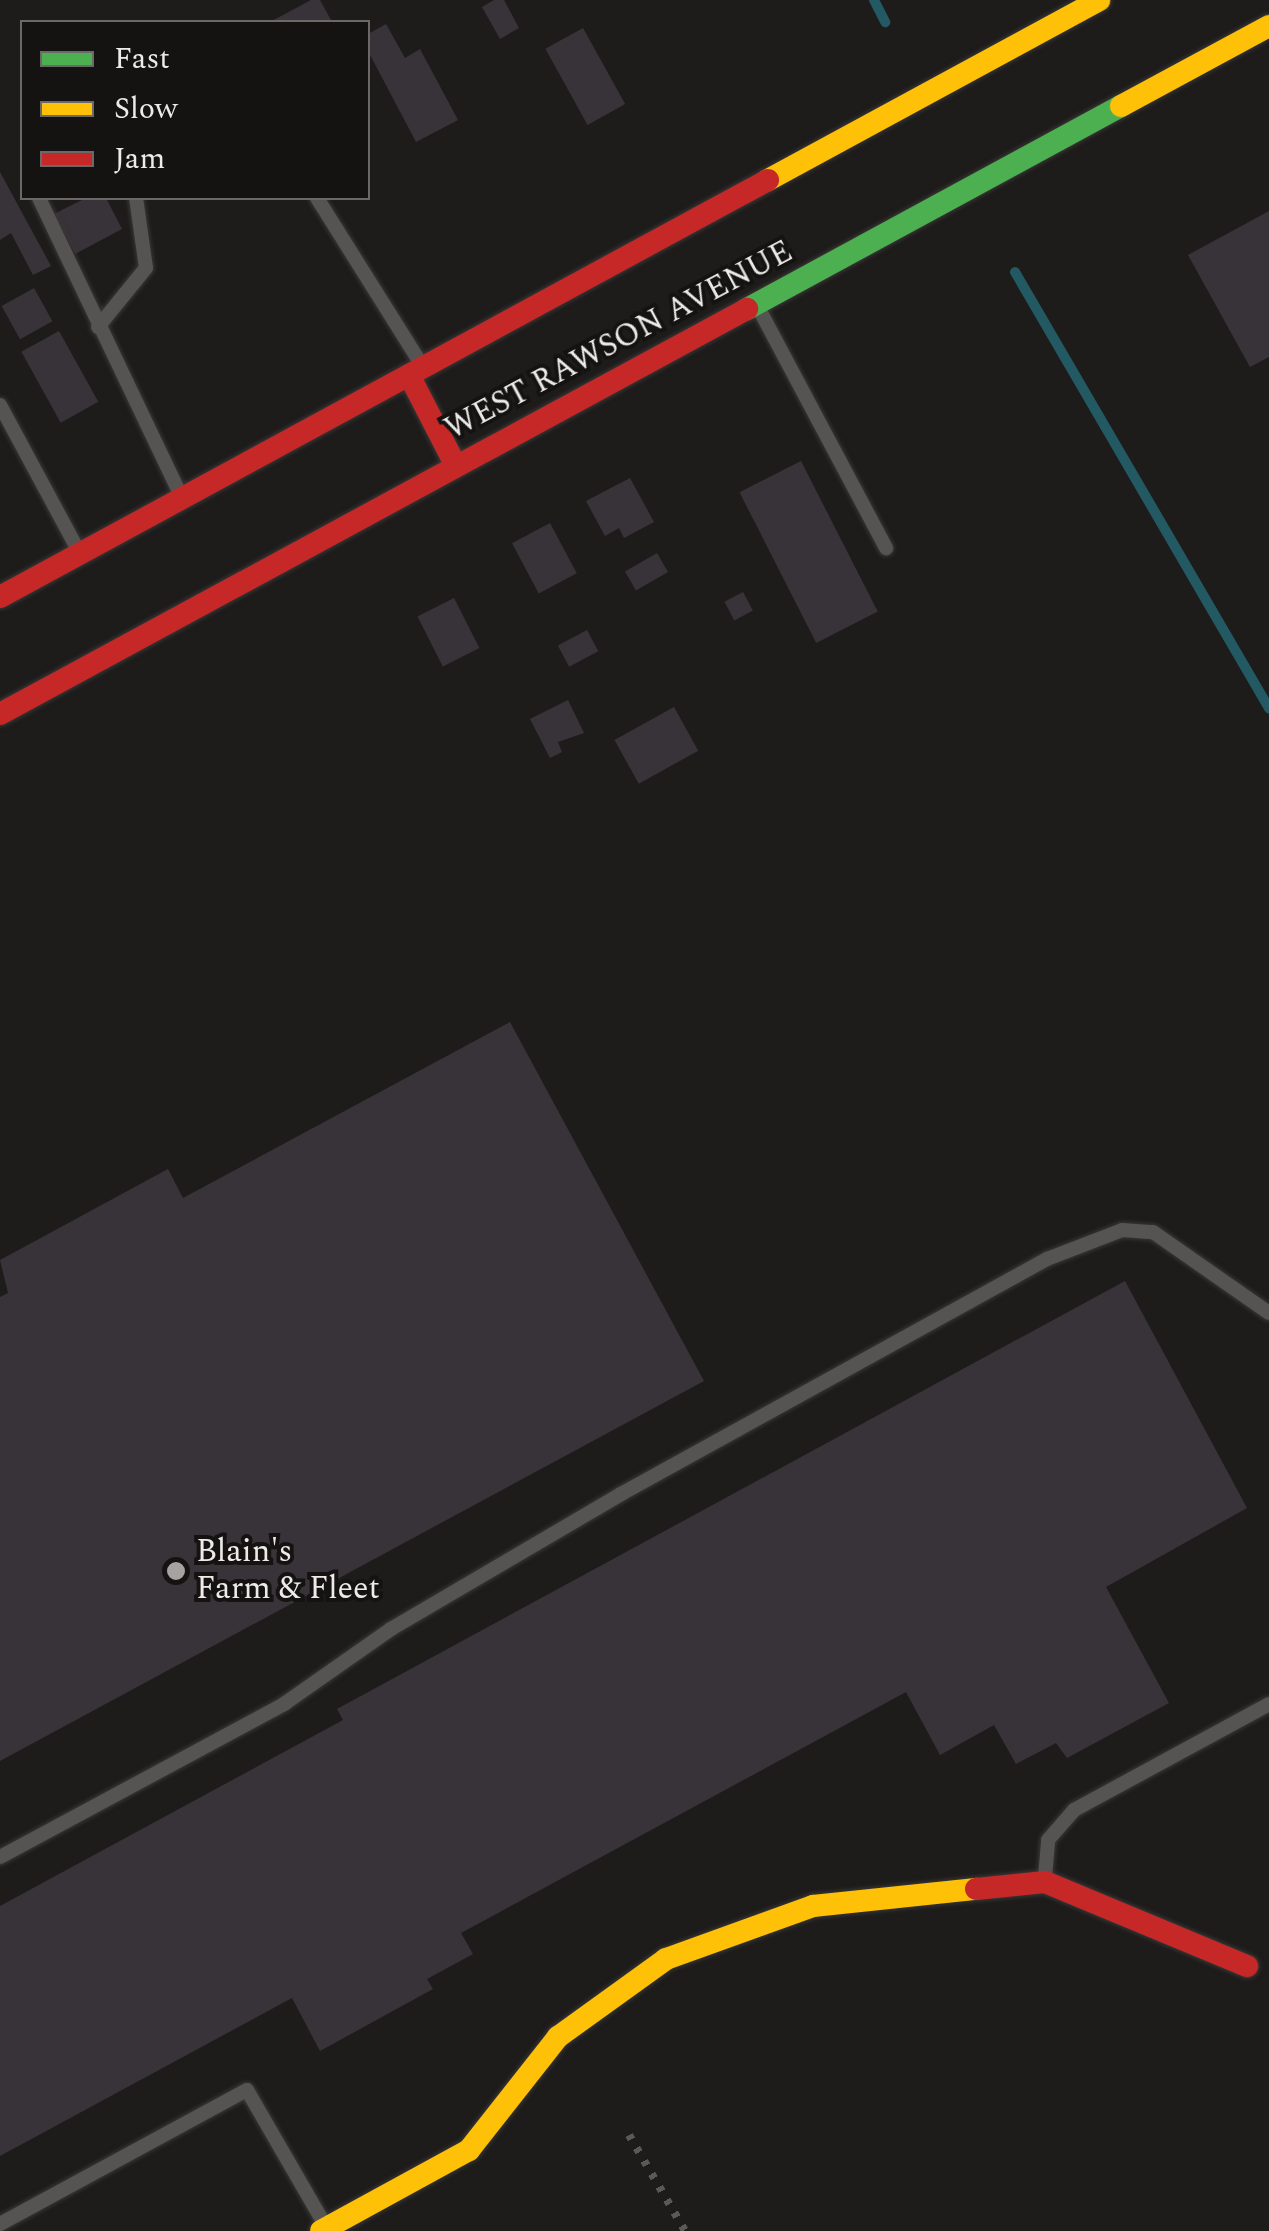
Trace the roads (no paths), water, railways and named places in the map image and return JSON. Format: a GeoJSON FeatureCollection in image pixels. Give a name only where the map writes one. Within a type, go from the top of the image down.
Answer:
{"type":"FeatureCollection","features":[{"type":"Feature","properties":{"kind":"main road"},"geometry":{"type":"LineString","coordinates":[[0,597],[1099,0]]}},
{"type":"Feature","properties":{"kind":"main road","name":"WEST RAWSON AVENUE"},"geometry":{"type":"LineString","coordinates":[[0,714],[1269,26]]}},
{"type":"Feature","properties":{"kind":"main road"},"geometry":{"type":"LineString","coordinates":[[416,371],[456,466]]}},
{"type":"Feature","properties":{"kind":"main road"},"geometry":{"type":"LineString","coordinates":[[323,2229],[469,2150],[558,2037],[666,1959],[812,1906],[1045,1882],[1247,1966]]}},
{"type":"Feature","properties":{"kind":"lane"},"geometry":{"type":"LineString","coordinates":[[40,200],[182,498]]}},
{"type":"Feature","properties":{"kind":"lane"},"geometry":{"type":"LineString","coordinates":[[98,326],[146,268],[136,200]]}},
{"type":"Feature","properties":{"kind":"lane"},"geometry":{"type":"LineString","coordinates":[[318,200],[416,371]]}},
{"type":"Feature","properties":{"kind":"lane"},"geometry":{"type":"LineString","coordinates":[[756,304],[886,548]]}},
{"type":"Feature","properties":{"kind":"lane"},"geometry":{"type":"LineString","coordinates":[[0,405],[80,554]]}},
{"type":"Feature","properties":{"kind":"lane"},"geometry":{"type":"LineString","coordinates":[[0,1857],[284,1704],[391,1629],[621,1494],[1047,1260],[1122,1230],[1153,1232],[1269,1313]]}},
{"type":"Feature","properties":{"kind":"lane"},"geometry":{"type":"LineString","coordinates":[[1045,1882],[1048,1840],[1074,1810],[1269,1704]]}},
{"type":"Feature","properties":{"kind":"lane"},"geometry":{"type":"LineString","coordinates":[[0,2224],[247,2090],[323,2229]]}},
{"type":"Feature","properties":{"kind":"waterway"},"geometry":{"type":"LineString","coordinates":[[874,0],[885,22]]}},
{"type":"Feature","properties":{"kind":"waterway"},"geometry":{"type":"LineString","coordinates":[[1015,272],[1269,708]]}},
{"type":"Feature","properties":{"kind":"railway"},"geometry":{"type":"LineString","coordinates":[[629,2135],[685,2231]]}},
{"type":"Feature","properties":{"kind":"place","name":"Blain's Farm & Fleet"},"geometry":{"type":"Point","coordinates":[176,1571]}}]}
